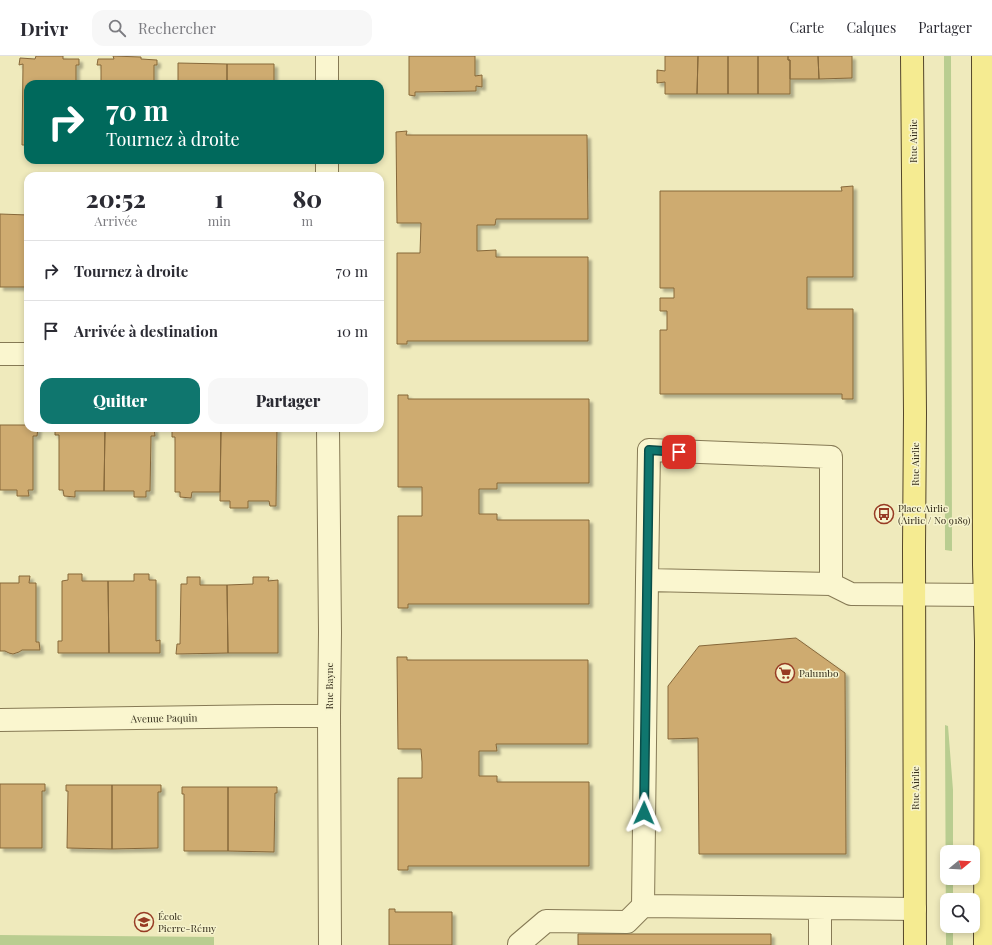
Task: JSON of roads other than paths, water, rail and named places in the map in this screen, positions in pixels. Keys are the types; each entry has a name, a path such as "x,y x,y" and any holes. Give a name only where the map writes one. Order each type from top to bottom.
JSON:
{"main road":[{"name":"Rue Airlie","path":"912,56 915,405 915,945"},
{"path":"983,56 984,557 986,642 985,945"}],"street":[{"path":"327,56 327,80"},
{"path":"0,354 24,354"},
{"name":"Rue Bayne","path":"328,432 330,945"},
{"path":"519,945 546,921 627,922 643,906 649,450 831,457 831,584"},
{"path":"647,580 831,584 851,594 985,595"},
{"name":"Avenue Paquin","path":"0,720 329,716"},
{"path":"643,906 915,909"},
{"path":"820,909 820,945"}],"place":[{"name":"Place Airlie (Airlie / No 9189)","path":"884,514"},
{"name":"Palumbo","path":"785,673"},
{"name":"École Pierre-Rémy","path":"144,922"}]}
